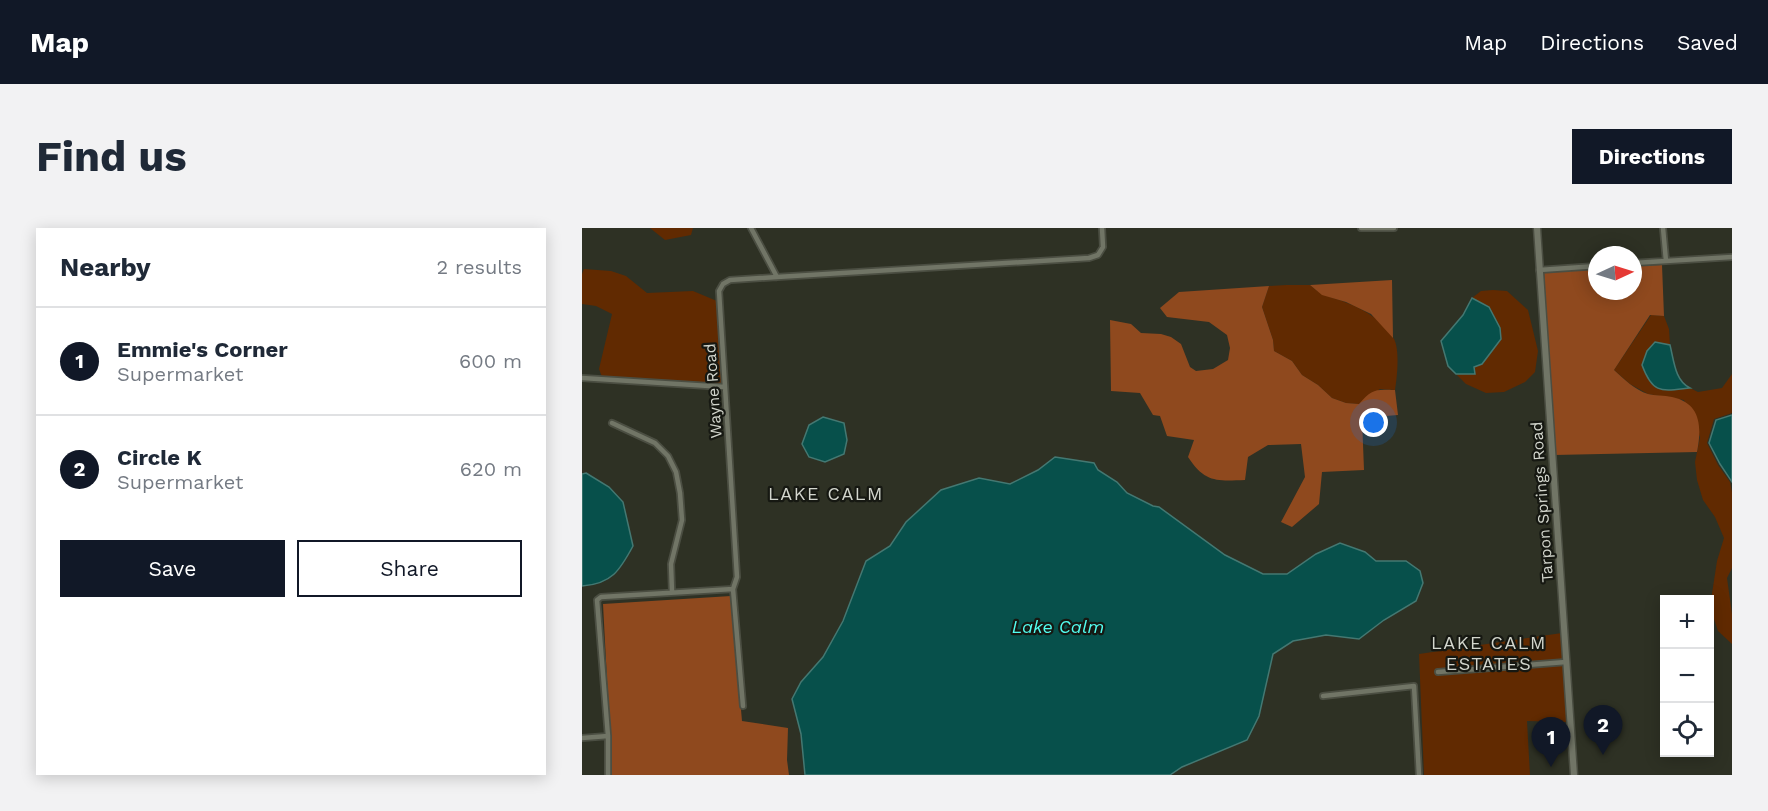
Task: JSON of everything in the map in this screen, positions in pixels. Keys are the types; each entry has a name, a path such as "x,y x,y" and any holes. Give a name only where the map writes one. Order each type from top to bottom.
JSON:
{"main road":[{"name":"Tarpon Springs Road","path":"1537,228 1574,775"}],"street":[{"path":"751,228 777,277"},
{"name":"Wayne Road","path":"743,706 733,588 737,577 719,291 723,284 730,280 1089,258 1098,255 1103,247 1102,228"},
{"path":"1361,228 1394,228"},
{"path":"1663,228 1666,261"},
{"path":"1642,262 1732,257"},
{"path":"1539,270 1588,267"},
{"path":"582,378 724,387"},
{"path":"612,423 655,443 668,456 676,472 682,520 671,564 672,592"},
{"path":"608,775 608,736 597,600 601,597 733,588"},
{"path":"1438,672 1566,662"},
{"path":"1323,696 1414,686 1419,775"},
{"path":"582,738 608,736"}],"shaded area":[{"path":"650,228 693,228 691,235 665,240"},
{"path":"1662,265 1664,316 1650,315 1614,370 1643,392 1672,397 1689,405 1694,410 1699,425 1697,452 1554,455 1544,272 1588,270 1588,300 1642,300 1642,266"},
{"path":"584,269 611,271 626,276 647,293 693,291 717,301 722,384 602,377 599,369 612,314 596,306 582,304"},
{"path":"1392,280 1393,338 1371,314 1346,302 1322,295 1310,285"},
{"path":"1310,285 1323,294 1361,309 1380,322 1396,344 1398,364 1395,390 1380,389 1359,404 1346,403 1332,398 1302,375 1292,361 1274,351 1273,340 1262,307 1269,286"},
{"path":"1269,286 1262,307 1273,340 1274,351 1292,361 1302,375 1332,398 1346,403 1359,404 1374,391 1395,390 1398,415 1362,418 1364,470 1322,472 1319,504 1292,527 1281,522 1305,477 1301,444 1268,445 1248,457 1245,480 1212,479 1200,472 1188,457 1194,440 1167,436 1160,416 1153,415 1140,393 1111,391 1110,320 1131,324 1141,333 1171,337 1181,344 1190,367 1196,371 1213,369 1228,360 1230,348 1227,335 1209,322 1167,317 1160,308 1179,292"},
{"path":"1481,291 1507,291 1528,310 1538,351 1535,372 1525,382 1504,392 1486,393 1466,384 1456,374 1475,374 1474,367 1482,364 1501,339 1489,308 1472,298"},
{"path":"1651,315 1664,316 1669,329 1670,345 1655,342 1665,390 1690,388 1698,392 1722,388 1732,374 1732,413 1714,419 1707,443 1730,482 1732,492 1732,568 1727,578 1732,614 1732,644 1718,631 1714,619 1714,595 1712,595 1717,561 1724,538 1715,517 1703,500 1697,480 1695,462 1700,437 1684,400 1648,394 1630,384 1614,370"},
{"path":"731,596 742,721 788,728 789,775 612,775 603,604"},
{"path":"1562,633 1563,660 1435,670 1436,674 1564,664 1568,722 1527,721 1530,775 1424,775 1419,654"}],"water":[{"path":"1472,298 1489,307 1500,328 1501,339 1482,364 1474,367 1475,374 1456,374 1448,366 1441,341 1463,315"},
{"path":"1655,342 1670,345 1678,376 1690,388 1665,390 1650,382 1642,365 1647,351"},
{"path":"1732,415 1732,482 1709,443 1716,420"},
{"path":"823,417 844,423 847,440 844,454 825,462 809,457 802,444 809,425"},
{"name":"Lake Calm","path":"1055,457 1094,463 1098,470 1117,482 1127,493 1159,507 1225,555 1263,574 1287,574 1316,554 1340,543 1365,552 1376,561 1406,561 1420,571 1423,583 1416,601 1384,620 1359,639 1326,635 1293,641 1273,654 1259,716 1247,740 1182,767 1170,775 805,775 801,734 792,699 801,682 823,657 843,621 866,561 890,546 906,522 941,490 979,478 1010,484 1038,470"},
{"path":"586,473 609,487 623,502 633,546 619,569 608,579 582,586 582,474"}],"place":[{"name":"Circle K","path":"1603,755"},
{"name":"Emmie's Corner","path":"1551,767"}],"district":[{"name":"LAKE CALM","path":"826,493"},
{"name":"LAKE CALM ESTATES","path":"1489,652"}]}
